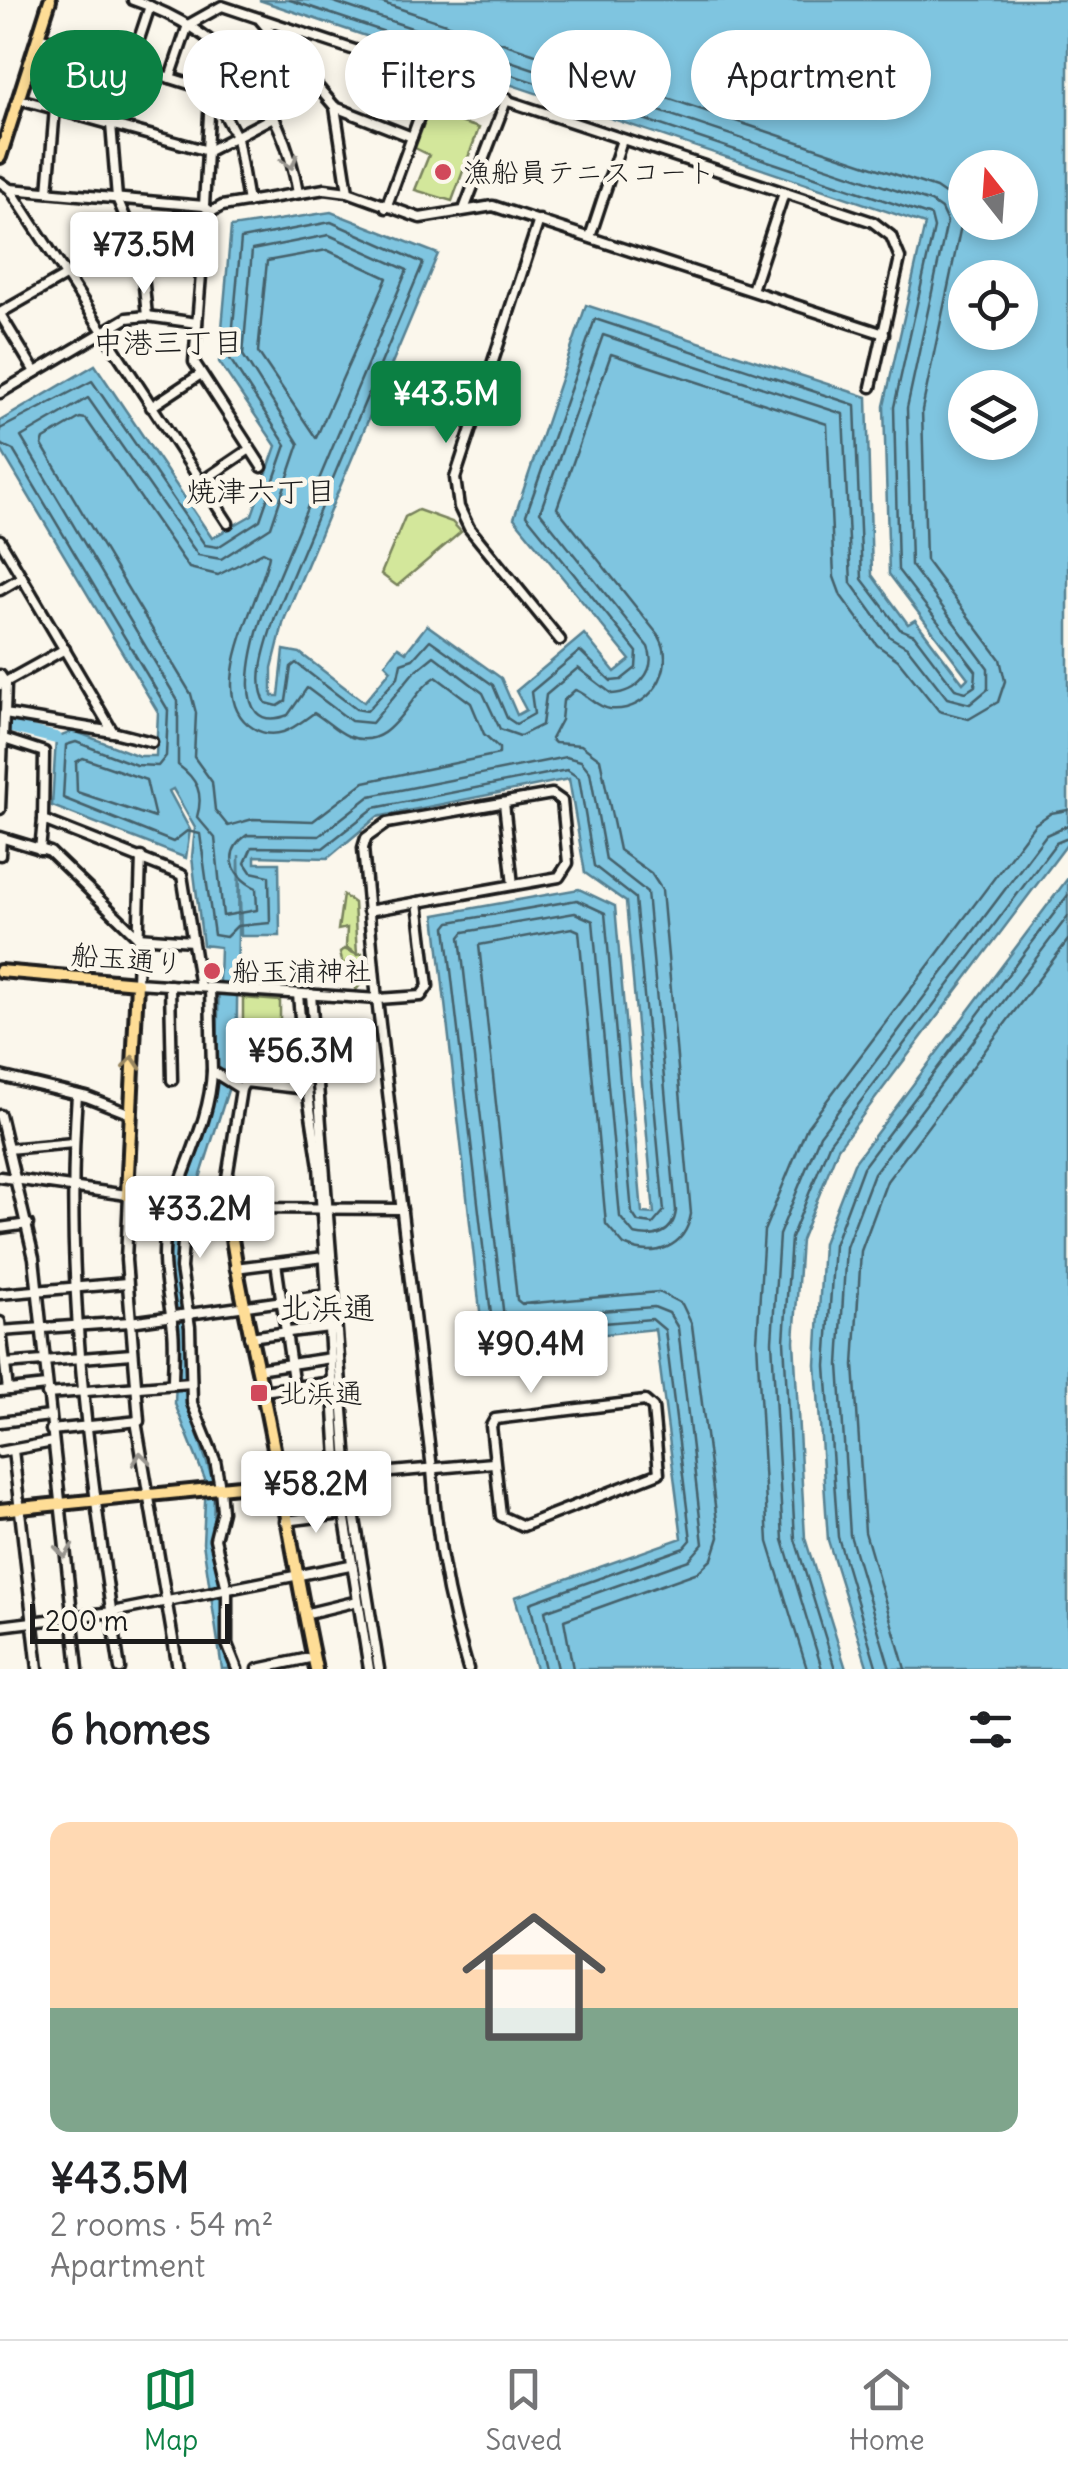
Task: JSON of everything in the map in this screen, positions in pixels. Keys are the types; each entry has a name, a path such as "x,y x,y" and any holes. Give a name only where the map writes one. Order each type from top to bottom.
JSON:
{"main road":[{"path":"41,30 50,0"},
{"path":"0,157 4,133 30,64"},
{"name":"船玉通り","path":"0,971 137,983"},
{"path":"137,983 128,1113 128,1196 228,1208 241,1307 262,1391 294,1575 315,1663"},
{"path":"0,1510 278,1482"}],"street":[{"path":"133,0 196,30"},
{"path":"142,30 150,6"},
{"path":"170,78 188,24 222,6 345,46"},
{"path":"258,18 336,107 412,137"},
{"path":"163,76 183,82"},
{"path":"19,98 30,101"},
{"path":"511,99 872,222 892,236 900,258 871,387"},
{"path":"336,107 348,192"},
{"path":"48,192 54,120"},
{"path":"97,120 208,151 268,120"},
{"path":"112,120 117,198 141,255 147,316"},
{"path":"210,120 194,362 262,467"},
{"path":"227,120 237,138 248,202"},
{"path":"276,120 298,192"},
{"path":"386,208 418,120"},
{"path":"465,207 499,120"},
{"path":"590,237 622,140"},
{"path":"0,182 10,189 228,523"},
{"path":"10,189 207,208 298,192 348,192 420,218 465,207 493,206 884,334"},
{"path":"752,290 784,193"},
{"path":"538,220 456,478 459,506 469,528 560,640"},
{"path":"35,372 0,313 100,256 202,260"},
{"path":"0,393 126,318 147,316 197,323"},
{"path":"152,407 201,374"},
{"path":"201,482 250,449"},
{"path":"0,540 114,732"},
{"path":"0,590 22,577"},
{"path":"3,685 65,649"},
{"path":"0,674 0,809"},
{"path":"3,715 114,732 152,742"},
{"path":"3,734 44,752 40,850"},
{"path":"368,911 558,877 565,872 562,802 552,794 380,826 366,838 363,848 368,911 442,1567 468,1669"},
{"path":"504,803 512,885"},
{"path":"43,820 182,875 192,941 209,988 214,1072 211,1094 196,1150 174,1204 164,1253 173,1384"},
{"path":"0,854 1,837 50,852 138,936 192,941"},
{"path":"137,983 141,858"},
{"name":"船玉通り","path":"137,983 378,999 427,992 418,902"},
{"path":"170,985 172,1080"},
{"path":"298,994 325,1209 324,1257 338,1476 369,1669"},
{"path":"311,994 348,1475 379,1669"},
{"path":"214,1072 239,1087"},
{"path":"0,1076 77,1095 128,1113"},
{"path":"308,1089 245,1082 239,1087 227,1178 228,1208 402,1208"},
{"path":"77,1095 70,1186 82,1358 120,1669"},
{"path":"0,1115 28,1224 78,1669"},
{"path":"8,1149 73,1143"},
{"path":"0,1177 128,1196 127,1283 138,1421 146,1496 178,1669"},
{"path":"191,1206 180,1268 189,1314 192,1403 215,1460 220,1488 222,1512 215,1539 227,1589 227,1644 238,1669"},
{"path":"0,1228 28,1224"},
{"path":"236,1268 324,1257"},
{"path":"276,1263 294,1388"},
{"path":"0,1294 127,1283"},
{"path":"1,1331 130,1322 327,1295"},
{"path":"0,1322 4,1390 86,1391 191,1384"},
{"path":"249,1337 329,1327"},
{"path":"5,1364 132,1354"},
{"path":"257,1369 331,1358"},
{"path":"262,1391 333,1382"},
{"path":"644,1402 653,1408 659,1473 523,1526 501,1516 493,1463 491,1426 495,1419 644,1402"},
{"path":"0,1422 50,1416"},
{"path":"51,1430 138,1421"},
{"path":"0,1452 52,1442"},
{"path":"13,1450 38,1669"},
{"path":"278,1482 493,1463"},
{"path":"285,1521 342,1514"},
{"path":"0,1626 72,1619 350,1565"},
{"path":"304,1614 358,1601"},
{"path":"258,1669 315,1663"}],"green space":[{"name":"漁船員テニスコート","path":"425,120 454,120 479,128 452,201 415,190 429,155 415,148"},
{"path":"418,510 452,522 461,532 397,586 381,574 405,517"},
{"path":"343,895 354,903 357,955 362,954 365,979 356,990 350,981 356,977 356,965 347,961 344,967 340,953 344,949 356,954 346,947 347,928 338,930"},
{"path":"243,998 280,1001 280,1059 243,1058"}],"water":[{"path":"259,0 1068,0 1068,843 838,1148 801,1240 794,1341 805,1538 846,1669 536,1669 515,1597 682,1538 655,1329 484,1346 435,915 579,889 615,906 642,1213 654,1214 626,902 585,873 569,779 377,817 328,858 255,856 255,863 279,863 280,936 241,936 239,855 236,1079 229,1087 178,1247 188,1330 188,1406 214,1484 213,1532 223,1582 224,1639 233,1669 222,1669 203,1543 206,1482 175,1404 177,1353 167,1258 174,1213 216,1085 220,947 203,945 192,857 195,828 173,789 169,791 190,830 186,858 52,806 56,738 74,731 139,756 156,756 158,712 0,448 0,421 95,365 212,538 252,515 276,446 219,362 231,227 331,212 438,254 284,620 272,668 272,696 279,696 284,650 300,653 364,702 391,670 385,664 398,647 406,652 427,625 501,678 517,715 526,710 516,691 584,634 615,672 630,660 514,518 586,305 867,397 872,575 908,624 915,620 963,683 968,678 889,574 884,406 925,224 616,120 671,120 671,30 531,30 531,91 511,85 511,30 348,30"},
{"path":"1068,878 1068,1669 868,1669 828,1540 816,1365 823,1243 854,1163"}],"waterway":[{"path":"0,724 56,738"}],"place":[{"name":"漁船員テニスコート","path":"443,172"},
{"name":"船玉浦神社","path":"212,971"},
{"name":"北浜通","path":"259,1393"}],"district":[{"name":"中港三丁目","path":"168,342"},
{"name":"焼津六丁目","path":"261,491"},
{"name":"北浜通","path":"327,1307"}]}
